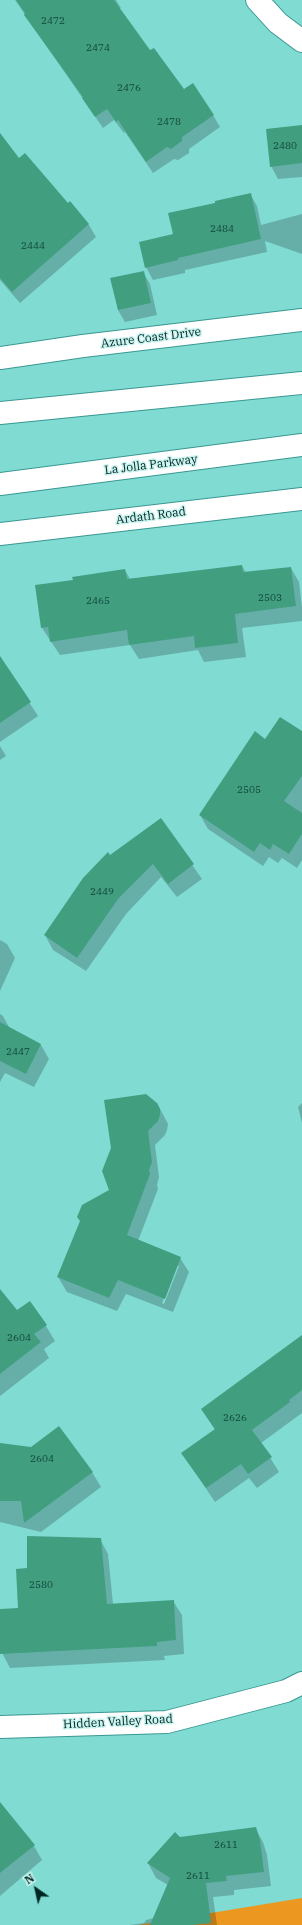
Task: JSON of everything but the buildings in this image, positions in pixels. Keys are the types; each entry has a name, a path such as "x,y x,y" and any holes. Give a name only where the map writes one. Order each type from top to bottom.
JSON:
{"main road":[{"path":"257,0 278,23 302,41"},
{"name":"Azure Coast Drive","path":"0,358 302,320"},
{"path":"0,413 302,383"},
{"name":"La Jolla Parkway","path":"0,484 302,445"},
{"name":"Ardath Road","path":"0,534 302,499"},
{"name":"Hidden Valley Road","path":"0,1727 166,1722 286,1691 302,1683"}],"shaded area":[{"path":"302,1898 302,1925 138,1925"}]}
